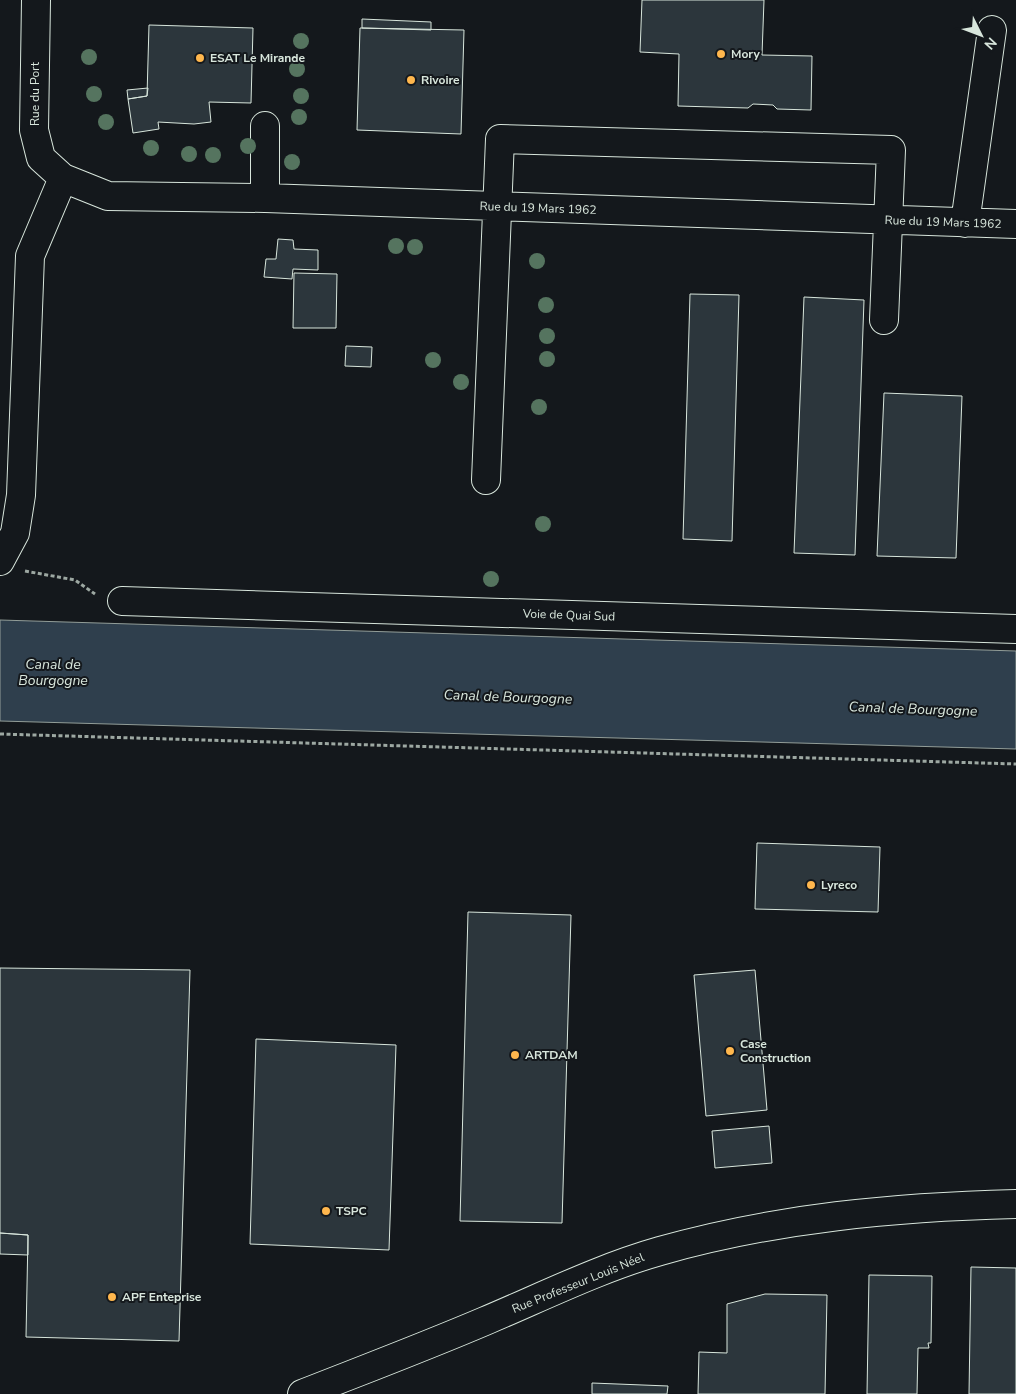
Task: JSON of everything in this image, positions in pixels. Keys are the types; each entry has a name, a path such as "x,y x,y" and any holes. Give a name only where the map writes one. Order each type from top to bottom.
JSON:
{"street":[{"name":"Rue du Port","path":"36,0 34,130 41,158 63,178"},
{"path":"965,222 992,30"},
{"path":"265,126 265,198"},
{"path":"486,480 500,139 891,150 884,320"},
{"name":"Rue du 19 Mars 1962","path":"63,178 108,196 265,198 1016,224"},
{"path":"2,560 16,533 22,495 30,256 63,178"},
{"name":"Voie de Quai Sud","path":"122,601 1016,629"},
{"name":"Rue Professeur Louis Néel","path":"302,1394 474,1326 602,1271 659,1251 717,1237 828,1216 930,1206 1016,1204"}],"path":[{"path":"2,560 26,572 75,580 94,594 122,601"},
{"path":"0,734 1016,764"}],"water":[{"name":"Canal de Bourgogne","path":"0,620 1016,651 1016,749 0,721"}],"building":[{"name":"Mory","path":"642,0 764,0 762,55 812,56 811,110 777,109 773,105 753,104 748,108 678,106 679,54 640,52"},
{"path":"362,19 431,22 431,30 362,28"},
{"name":"ESAT Le Mirande","path":"149,25 253,28 251,103 209,102 211,122 194,124 158,122 159,129 133,133 128,99 147,96"},
{"name":"Rivoire","path":"360,28 464,30 461,134 357,130"},
{"path":"148,88 147,96 128,99 127,90"},
{"path":"278,239 293,240 294,249 318,250 318,270 293,269 292,279 264,277 266,259 276,259"},
{"path":"294,273 337,274 336,328 293,328"},
{"path":"690,294 739,295 732,541 683,539"},
{"path":"804,297 864,300 855,555 794,553"},
{"path":"346,346 372,347 371,367 345,366"},
{"path":"884,393 962,396 956,558 877,556"},
{"path":"757,843 880,847 878,912 755,909"},
{"path":"468,912 571,915 562,1223 460,1221"},
{"path":"0,968 190,970 179,1341 26,1337 28,1235 0,1233"},
{"path":"755,970 767,1110 706,1116 694,975"},
{"path":"256,1039 396,1045 389,1250 250,1244"},
{"path":"769,1126 772,1163 715,1168 712,1131"},
{"path":"0,1233 28,1235 28,1255 0,1254"},
{"path":"971,1267 1016,1268 1016,1394 969,1394"},
{"path":"869,1275 932,1276 931,1343 928,1343 929,1348 918,1348 917,1394 867,1394"},
{"path":"765,1294 827,1295 825,1394 698,1394 699,1352 727,1353 727,1304"},
{"path":"592,1383 668,1386 667,1394 592,1394"}],"place":[{"name":"Mory","path":"721,54"},
{"name":"ESAT Le Mirande","path":"200,58"},
{"name":"Rivoire","path":"411,80"},
{"name":"Lyreco","path":"811,885"},
{"name":"Case Construction","path":"730,1051"},
{"name":"ARTDAM","path":"515,1055"},
{"name":"TSPC","path":"326,1211"},
{"name":"APF Enteprise","path":"112,1297"}]}
